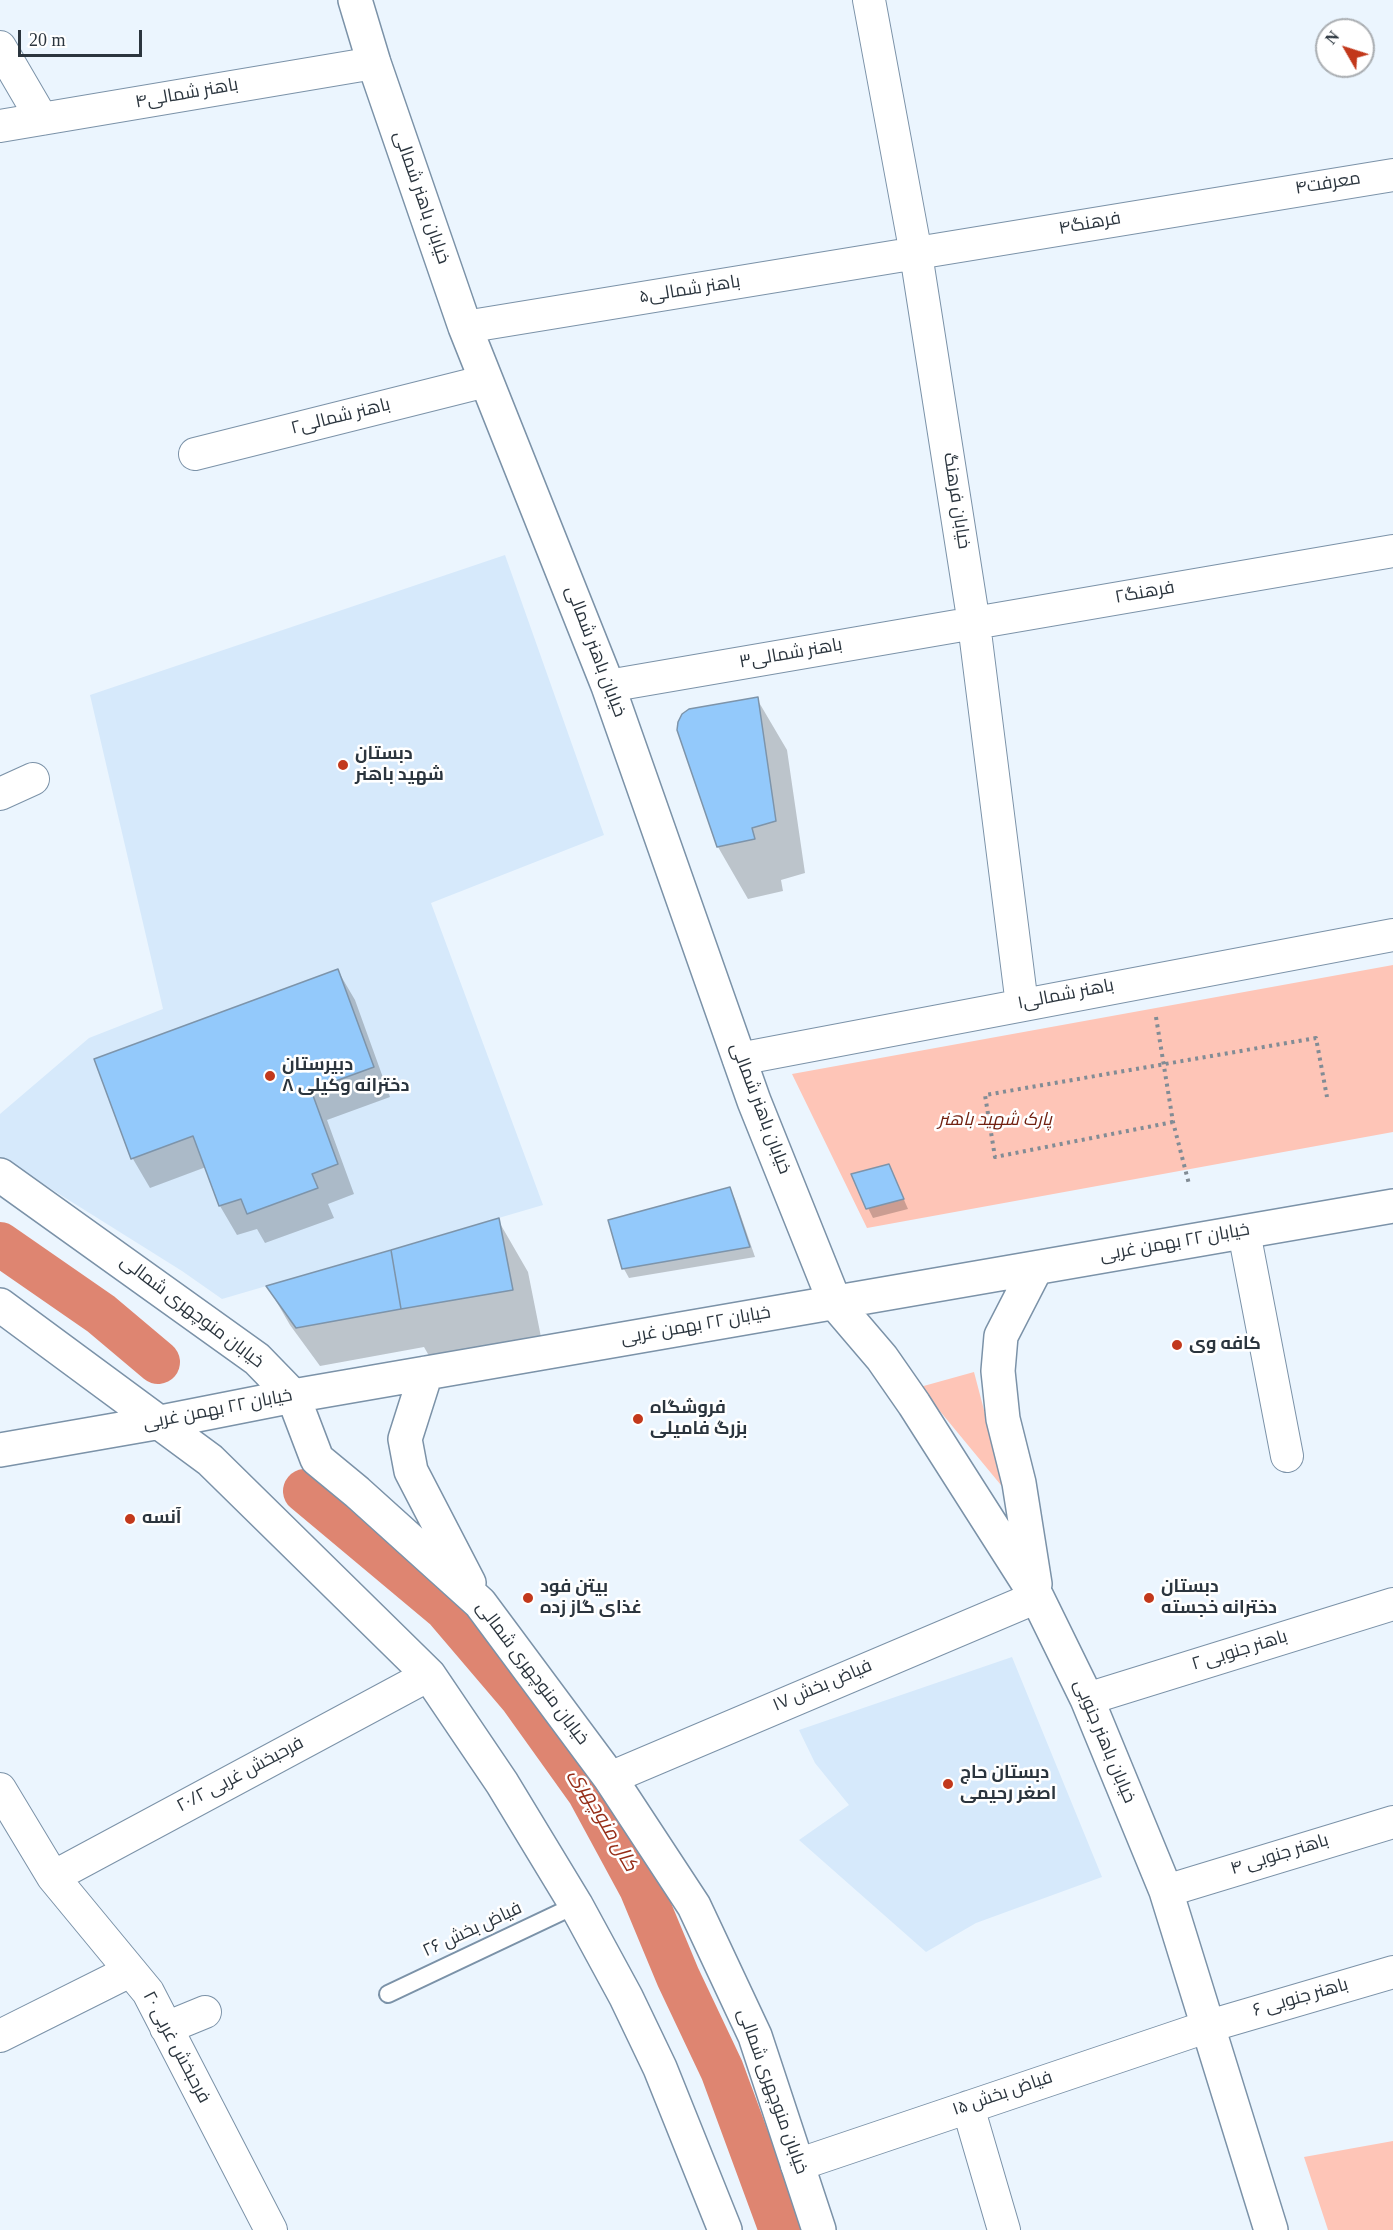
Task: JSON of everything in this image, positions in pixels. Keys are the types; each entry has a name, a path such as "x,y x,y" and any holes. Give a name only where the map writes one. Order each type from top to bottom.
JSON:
{"street":[{"name":"خیابان باهنر شمالی","path":"355,0 374,63 465,327 608,686 739,1059 835,1303"},
{"name":"خیابان فرهنگ","path":"869,0 916,254 974,624 1022,1005"},
{"path":"0,47 42,119"},
{"name":"باهنر شمالی۴","path":"0,126 374,63"},
{"name":"معرفت۴","path":"1263,196 1393,175"},
{"name":"فرهنگ۴","path":"916,254 1263,196"},
{"name":"باهنر شمالی۵","path":"465,327 916,254"},
{"name":"باهنر شمالی۲","path":"195,454 486,381"},
{"name":"فرهنگ۲","path":"974,624 1393,551"},
{"name":"باهنر شمالی۳","path":"608,686 974,624"},
{"path":"0,794 33,779"},
{"name":"باهنر شمالی۱","path":"739,1059 1393,935"},
{"name":"خیابان منوچهری شمالی","path":"0,1175 257,1359 293,1396 317,1459 480,1603 610,1778 694,1906 755,2036 819,2230"},
{"name":"خیابان ۲۲ بهمن غربی","path":"0,1450 293,1396 1393,1206"},
{"path":"1244,1232 1287,1456"},
{"path":"1036,1268 1001,1336 998,1371 1003,1419 1019,1483 1037,1597"},
{"name":"خیابان باهنر جنوبی","path":"835,1303 882,1358 914,1404 1037,1597 1087,1699 1166,1891 1271,2230"},
{"path":"0,1305 210,1460 236,1483 429,1675 502,1783 576,1905 626,1996 660,2068 725,2230"},
{"path":"426,1373 405,1439 411,1471 480,1603"},
{"name":"فیاض بخش ۱۷","path":"610,1778 1037,1597"},
{"name":"باهنر جنوبی ۲","path":"1087,1699 1393,1604"},
{"name":"فرحبخش غربی ۲۰/۲","path":"53,1877 429,1675"},
{"name":"فرحبخش غربی ۲۰","path":"0,1789 53,1877 148,1992 271,2230"},
{"name":"باهنر جنوبی ۴","path":"1166,1891 1393,1822"},
{"path":"0,2036 130,1971"},
{"name":"باهنر جنوبی ۶","path":"1209,2026 1393,1972"},
{"path":"166,2028 205,2012"},
{"name":"فیاض بخش ۱۵","path":"797,2165 1209,2026"},
{"path":"968,2107 1004,2230"}],"lane":[{"name":"فیاض بخش ۲۶","path":"388,1994 576,1905"}],"path":[{"path":"1150,981 1173,1122 1189,1184"},
{"path":"1173,1122 995,1157 985,1095 1316,1038 1327,1097"}],"shaded area":[{"path":"505,555 604,835 431,903 543,1205 222,1299 182,1271 0,1157 0,1114 89,1038 163,1009 90,695"},
{"name":"دبستان حاج اصغر رحیمی","path":"1012,1657 1102,1877 976,1923 926,1952 799,1840 849,1805 815,1763 799,1730"}],"green space":[{"name":"پارک شهید باهنر","path":"1393,965 1393,1132 867,1228 792,1074"},
{"path":"974,1372 1005,1490 920,1387"},
{"path":"1393,2141 1393,2230 1328,2230 1304,2157"}],"building":[{"path":"758,697 776,821 752,828 755,839 717,847 677,730 678,722 682,714 689,709"},
{"path":"338,969 374,1067 311,1090 338,1164 312,1174 318,1188 247,1214 241,1199 219,1206 193,1136 131,1159 94,1059"},
{"path":"889,1164 904,1199 866,1209 851,1174"},
{"path":"730,1187 750,1247 622,1269 608,1220"},
{"path":"499,1218 513,1290 401,1309 391,1250"},
{"path":"391,1250 401,1309 296,1328 266,1286"}],"waterway":[{"name":"کال منوچهری","path":"0,1244 101,1314 158,1362"},
{"name":"کال منوچهری","path":"305,1491 446,1609 521,1697 589,1792 641,1888 678,1977 722,2070 781,2230"}],"place":[{"name":"دبستان شهید باهنر","path":"343,765"},
{"name":"دبیرستان دخترانه وکیلی ۸","path":"270,1076"},
{"name":"کافه وی","path":"1177,1345"},
{"name":"فروشگاه بزرگ فامیلی","path":"638,1419"},
{"name":"آنسه","path":"130,1519"},
{"name":"بیتن فود غذای گاز زده","path":"528,1598"},
{"name":"دبستان دخترانه خجسته","path":"1149,1598"},
{"name":"دبستان حاج اصغر رحیمی","path":"948,1784"}]}
